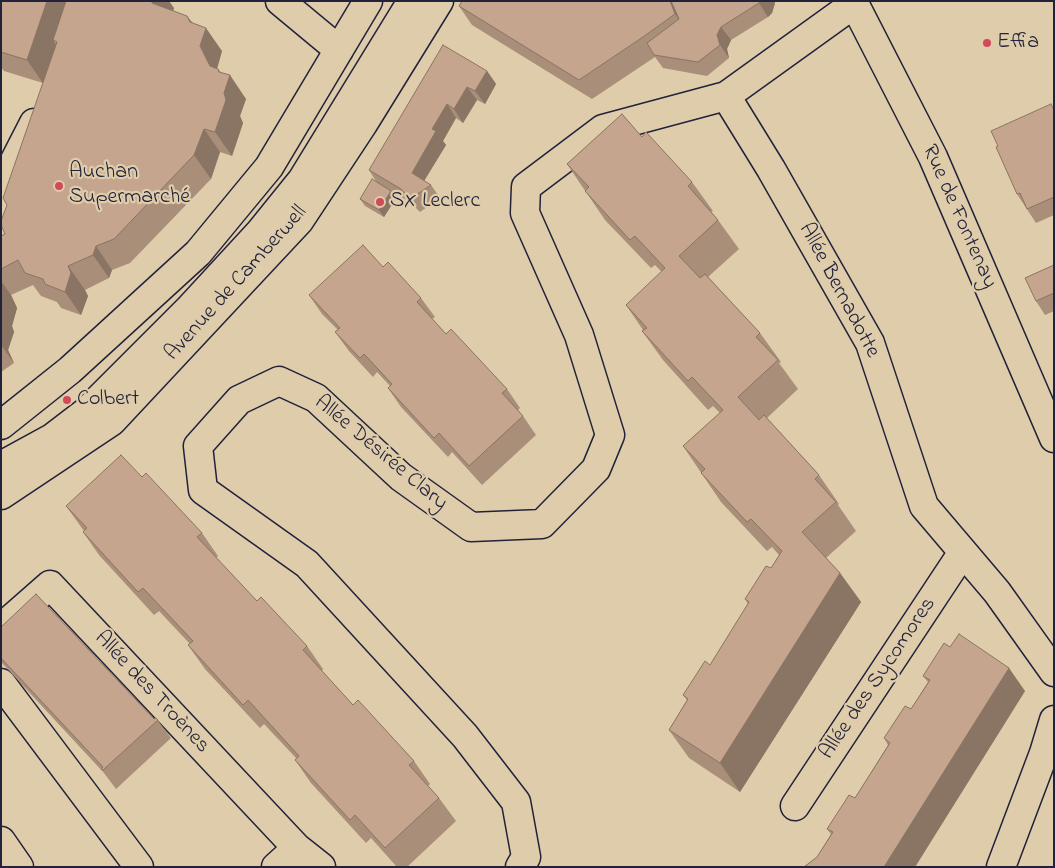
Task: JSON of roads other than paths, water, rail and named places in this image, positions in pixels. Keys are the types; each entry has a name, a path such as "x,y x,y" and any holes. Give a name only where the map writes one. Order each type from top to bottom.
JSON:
{"street":[{"path":"280,1 339,50"},
{"path":"1,425 70,370 198,253 269,167 368,1"},
{"name":"Avenue de Camberwell","path":"1,466 52,438 86,412 182,316 260,232 302,180 412,1"},
{"name":"Avenue de Camberwell","path":"1,495 112,421 299,221 363,124 439,1"},
{"path":"726,96 853,2"},
{"name":"Rue de Fontenay","path":"853,2 933,157 1054,438"},
{"name":"Allée Bernadotte","path":"726,96 770,168 870,343 924,506 997,592 1054,672"},
{"name":"Allée Désirée Clary","path":"520,867 526,857 516,802 465,736 307,564 203,490 198,446 239,400 280,381 316,398 401,477 471,527 542,524 596,469 610,435 580,335 525,213 526,187 603,130 726,96"},
{"path":"1,205 5,166 46,99"},
{"name":"Allée des Sycomores","path":"794,806 963,552"},
{"name":"Allée des Troènes","path":"1,628 50,585 297,848"},
{"path":"1,683 139,867"},
{"path":"1001,867 1044,754 1054,720"},
{"path":"1,841 19,867"},
{"path":"276,867 297,848 321,867"}],"place":[{"name":"Effia","path":"987,43"},
{"name":"Auchan Supermarché","path":"59,186"},
{"name":"SX Leclerc","path":"380,202"},
{"name":"Colbert","path":"67,400"}]}
